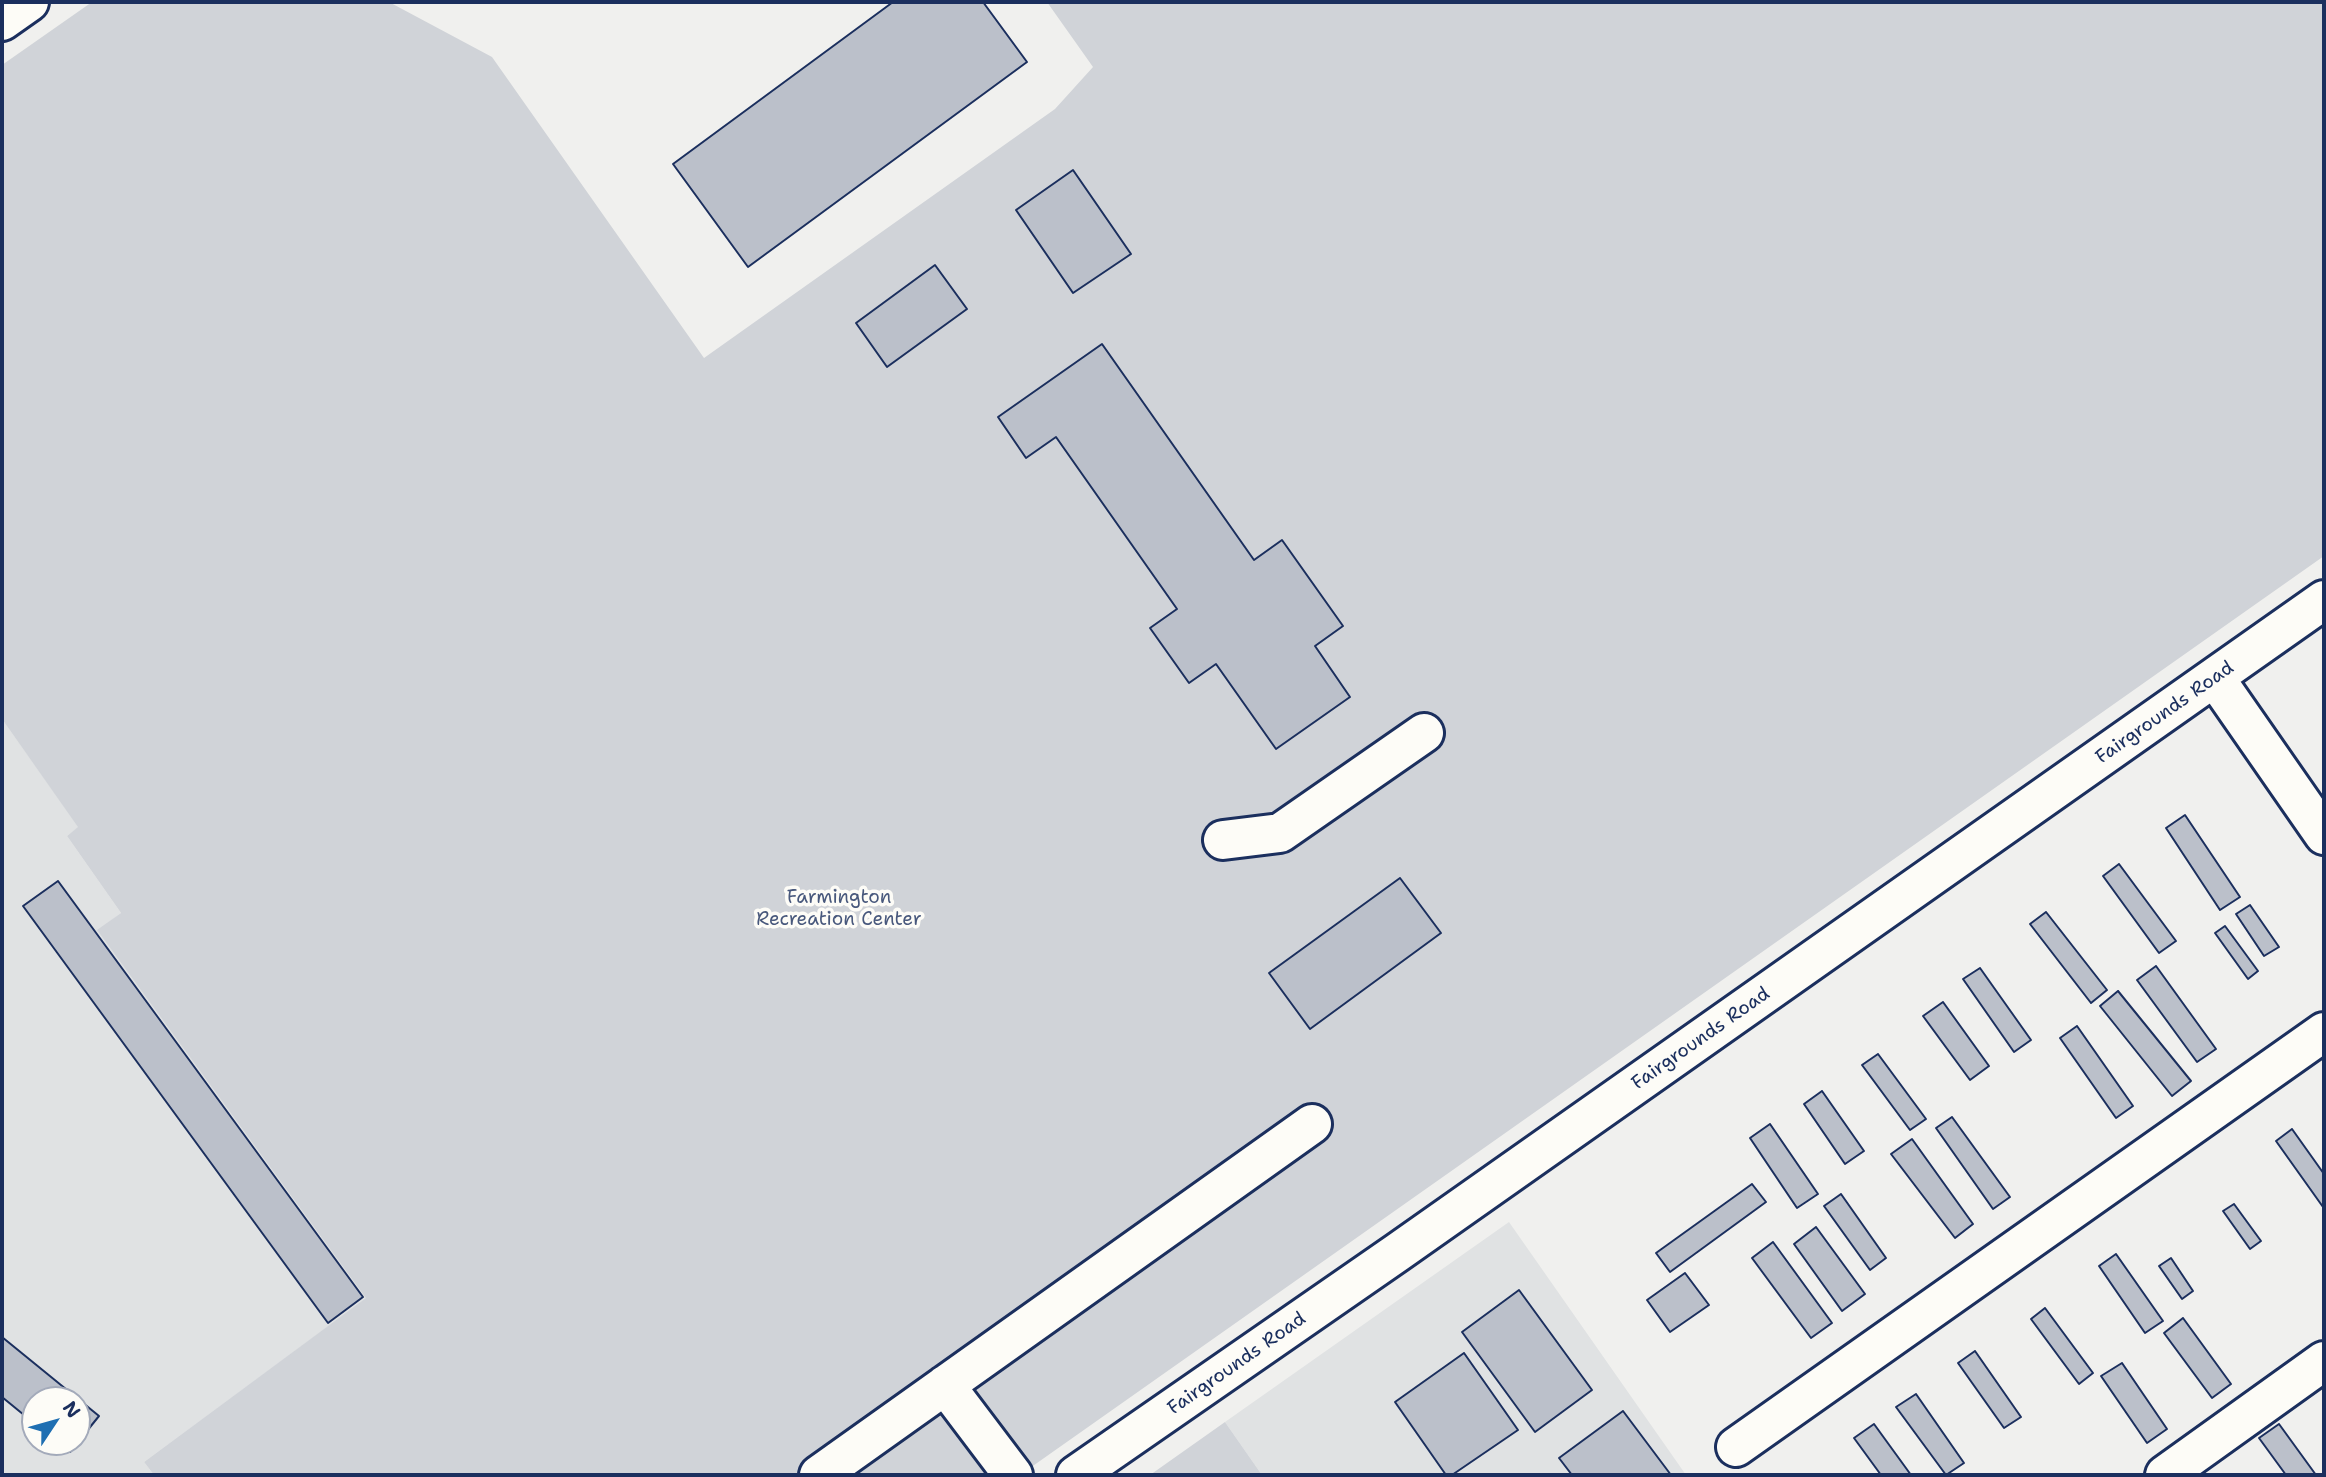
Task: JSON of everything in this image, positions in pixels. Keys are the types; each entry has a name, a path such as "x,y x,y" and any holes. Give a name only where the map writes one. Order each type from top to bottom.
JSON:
{"street":[{"path":"2,21 29,2"},
{"name":"Fairgrounds Road","path":"1076,1475 1398,1252 2324,600"},
{"path":"2215,678 2324,835"},
{"path":"1223,840 1280,833 1424,733"},
{"path":"1736,1447 2324,1032"},
{"path":"819,1475 1312,1124"},
{"path":"2165,1475 2324,1361"},
{"path":"945,1385 1013,1475"}],"shaded area":[{"path":"2,719 79,827 67,836 121,913 98,931 367,1298 144,1462 154,1475 2,1475"},
{"path":"1509,1222 1686,1475 1262,1475 1225,1422"}],"green space":[{"name":"Farmington Recreation Center","path":"92,2 389,2 492,57 704,358 1055,109 1093,67 1047,2 2324,2 2324,556 1020,1475 154,1475 144,1462 366,1298 97,930 121,913 67,836 78,827 2,719 2,65"},
{"path":"1225,1422 1262,1475 1150,1475"}],"building":[{"path":"893,2 983,2 1027,62 748,267 673,164"},
{"path":"1073,170 1131,254 1073,293 1016,210"},
{"path":"935,265 967,309 887,367 856,323"},
{"path":"1102,344 1254,560 1282,540 1343,626 1315,646 1350,697 1276,749 1216,664 1189,683 1150,628 1177,609 1056,437 1026,458 998,417"},
{"path":"2185,815 2240,897 2220,910 2166,828"},
{"path":"2119,864 2176,941 2159,953 2103,876"},
{"path":"1400,878 1441,933 1310,1029 1269,973"},
{"path":"58,881 363,1297 328,1323 23,906"},
{"path":"2250,905 2279,947 2264,956 2236,914"},
{"path":"2046,912 2107,990 2091,1003 2030,924"},
{"path":"2225,926 2258,971 2248,979 2215,933"},
{"path":"2156,966 2216,1049 2197,1062 2137,980"},
{"path":"1980,968 2031,1040 2014,1052 1963,979"},
{"path":"2118,991 2191,1081 2172,1096 2100,1006"},
{"path":"1943,1002 1989,1066 1970,1080 1923,1016"},
{"path":"2077,1026 2133,1106 2116,1118 2060,1038"},
{"path":"1878,1054 1926,1119 1910,1130 1862,1065"},
{"path":"1822,1091 1864,1151 1845,1164 1804,1104"},
{"path":"1952,1117 2010,1197 1993,1209 1936,1128"},
{"path":"1770,1124 1818,1194 1797,1208 1750,1138"},
{"path":"2292,1129 2324,1174 2323,1207 2276,1141"},
{"path":"1912,1139 1973,1224 1955,1238 1891,1154"},
{"path":"1752,1184 1766,1202 1670,1272 1656,1253"},
{"path":"1841,1194 1886,1258 1870,1270 1824,1206"},
{"path":"2234,1204 2261,1241 2250,1249 2223,1211"},
{"path":"1816,1227 1865,1294 1842,1311 1794,1244"},
{"path":"1773,1242 1832,1323 1811,1338 1752,1258"},
{"path":"2116,1254 2163,1321 2145,1333 2099,1266"},
{"path":"2171,1258 2193,1291 2182,1299 2159,1266"},
{"path":"1685,1273 1709,1305 1670,1332 1647,1300"},
{"path":"1519,1290 1592,1390 1535,1432 1462,1332"},
{"path":"2045,1308 2093,1373 2079,1384 2031,1319"},
{"path":"2183,1318 2231,1384 2212,1398 2164,1333"},
{"path":"2,1337 62,1386 21,1386 21,1413 2,1397"},
{"path":"1975,1351 2021,1417 2004,1428 1958,1363"},
{"path":"1464,1353 1518,1430 1452,1475 1446,1475 1395,1402"},
{"path":"2122,1363 2167,1429 2147,1443 2101,1376"},
{"path":"1916,1394 1964,1463 1946,1475 1896,1407"},
{"path":"91,1409 99,1416 91,1426"},
{"path":"1623,1411 1671,1475 1572,1475 1559,1458"},
{"path":"1874,1424 1911,1475 1881,1475 1854,1438"},
{"path":"2279,1424 2316,1475 2286,1475 2259,1438"}]}
